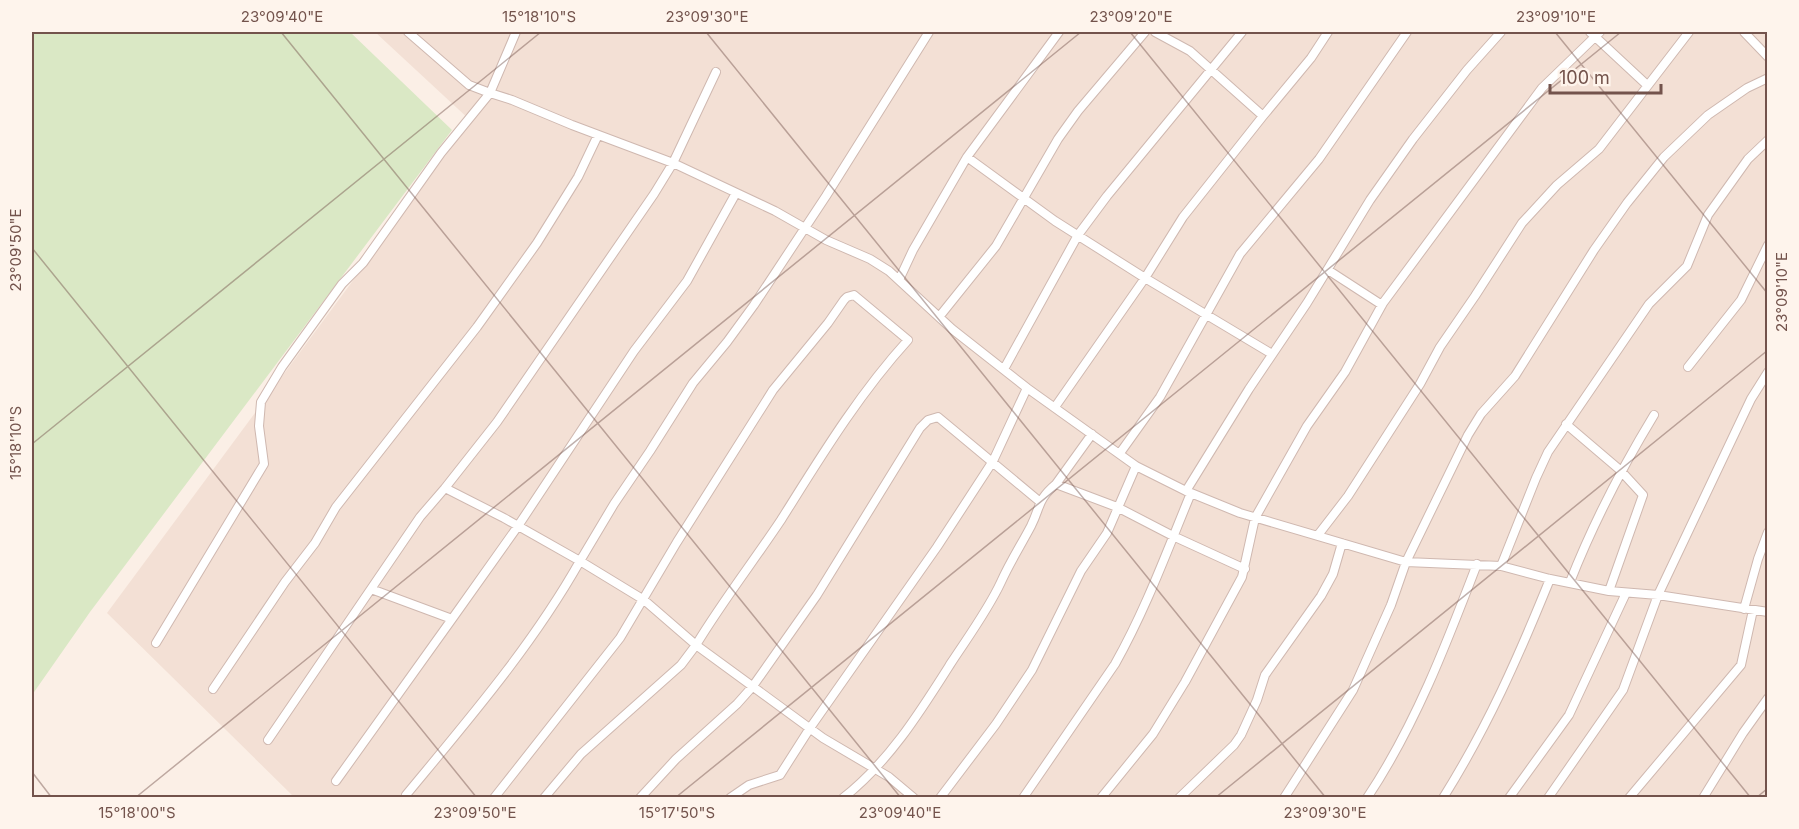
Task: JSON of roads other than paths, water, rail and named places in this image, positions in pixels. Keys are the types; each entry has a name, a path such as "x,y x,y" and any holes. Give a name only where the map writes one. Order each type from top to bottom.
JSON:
{"street":[{"path":"408,32 469,86 512,100 673,164 736,193 826,240 870,259 899,280 939,317 1027,388 1136,466 1189,492 1256,518 1406,562 1502,566 1609,591 1658,595 1767,612"},
{"path":"156,643 264,464 260,426 261,402 282,367 342,284 363,263 441,153 490,93 516,32"},
{"path":"406,795 512,666 553,607 614,504 693,383 754,305 929,32"},
{"path":"899,280 913,250 968,157 1059,32"},
{"path":"939,317 996,246 1058,140 1078,111 1145,32"},
{"path":"1155,32 1190,51 1263,116"},
{"path":"1004,369 1078,235 1107,196 1242,32"},
{"path":"1055,407 1145,278 1183,217 1311,58 1328,32"},
{"path":"1120,453 1160,397 1240,254 1319,159 1407,32"},
{"path":"1023,798 1116,664 1147,602 1189,492 1272,354 1328,270 1370,200 1413,139 1467,70 1501,32"},
{"path":"1318,535 1348,496 1420,384 1440,346 1522,223 1557,185 1599,149 1689,32"},
{"path":"1744,32 1767,57"},
{"path":"1101,798 1135,757 1168,711 1245,569 1256,518 1307,426 1345,372 1382,305 1497,146 1542,88 1595,33 1647,85"},
{"path":"268,740 420,517 497,422 619,247 673,164 716,72"},
{"path":"1284,798 1353,690 1387,614 1406,562 1468,435 1481,414 1515,376 1594,250 1664,156 1708,115 1747,88 1767,78"},
{"path":"213,689 285,582 315,543 336,507 477,327 537,243 578,177 598,135"},
{"path":"1502,566 1548,452 1649,303 1688,267 1708,214 1743,166 1767,140"},
{"path":"968,157 1023,199 1078,235 1272,354"},
{"path":"336,781 518,526 634,351 687,281 736,193"},
{"path":"1688,367 1741,300 1767,245"},
{"path":"1328,270 1382,305"},
{"path":"494,798 620,638 677,542 773,390 844,300 854,295 908,340 885,364 829,442 780,521 681,664 581,754 544,798"},
{"path":"1548,798 1623,690 1658,595 1751,399 1767,372"},
{"path":"730,798 749,785 778,777 937,547 993,461 1027,388"},
{"path":"1570,582 1588,535 1620,470 1654,415"},
{"path":"640,798 676,759 737,704 753,686 817,595 920,428 928,420 938,417 1039,501"},
{"path":"1566,424 1620,470 1643,495 1609,591"},
{"path":"843,798 868,777 920,713 972,633 1031,526 1039,501 1056,484 1092,434"},
{"path":"940,798 996,724 1032,669 1082,571 1107,533 1136,466"},
{"path":"1056,484 1117,507 1245,569"},
{"path":"445,488 518,526 644,600 696,645 823,738 874,768 914,798"},
{"path":"1629,798 1741,665 1748,609 1758,559 1767,532"},
{"path":"1179,798 1234,745 1241,735 1257,700 1265,675 1321,596 1333,574 1342,543"},
{"path":"1367,798 1423,698 1477,564"},
{"path":"1443,798 1472,752 1500,696 1550,579"},
{"path":"371,589 452,619"},
{"path":"1509,798 1569,715 1626,593"},
{"path":"1703,798 1743,732 1767,698"}]}
